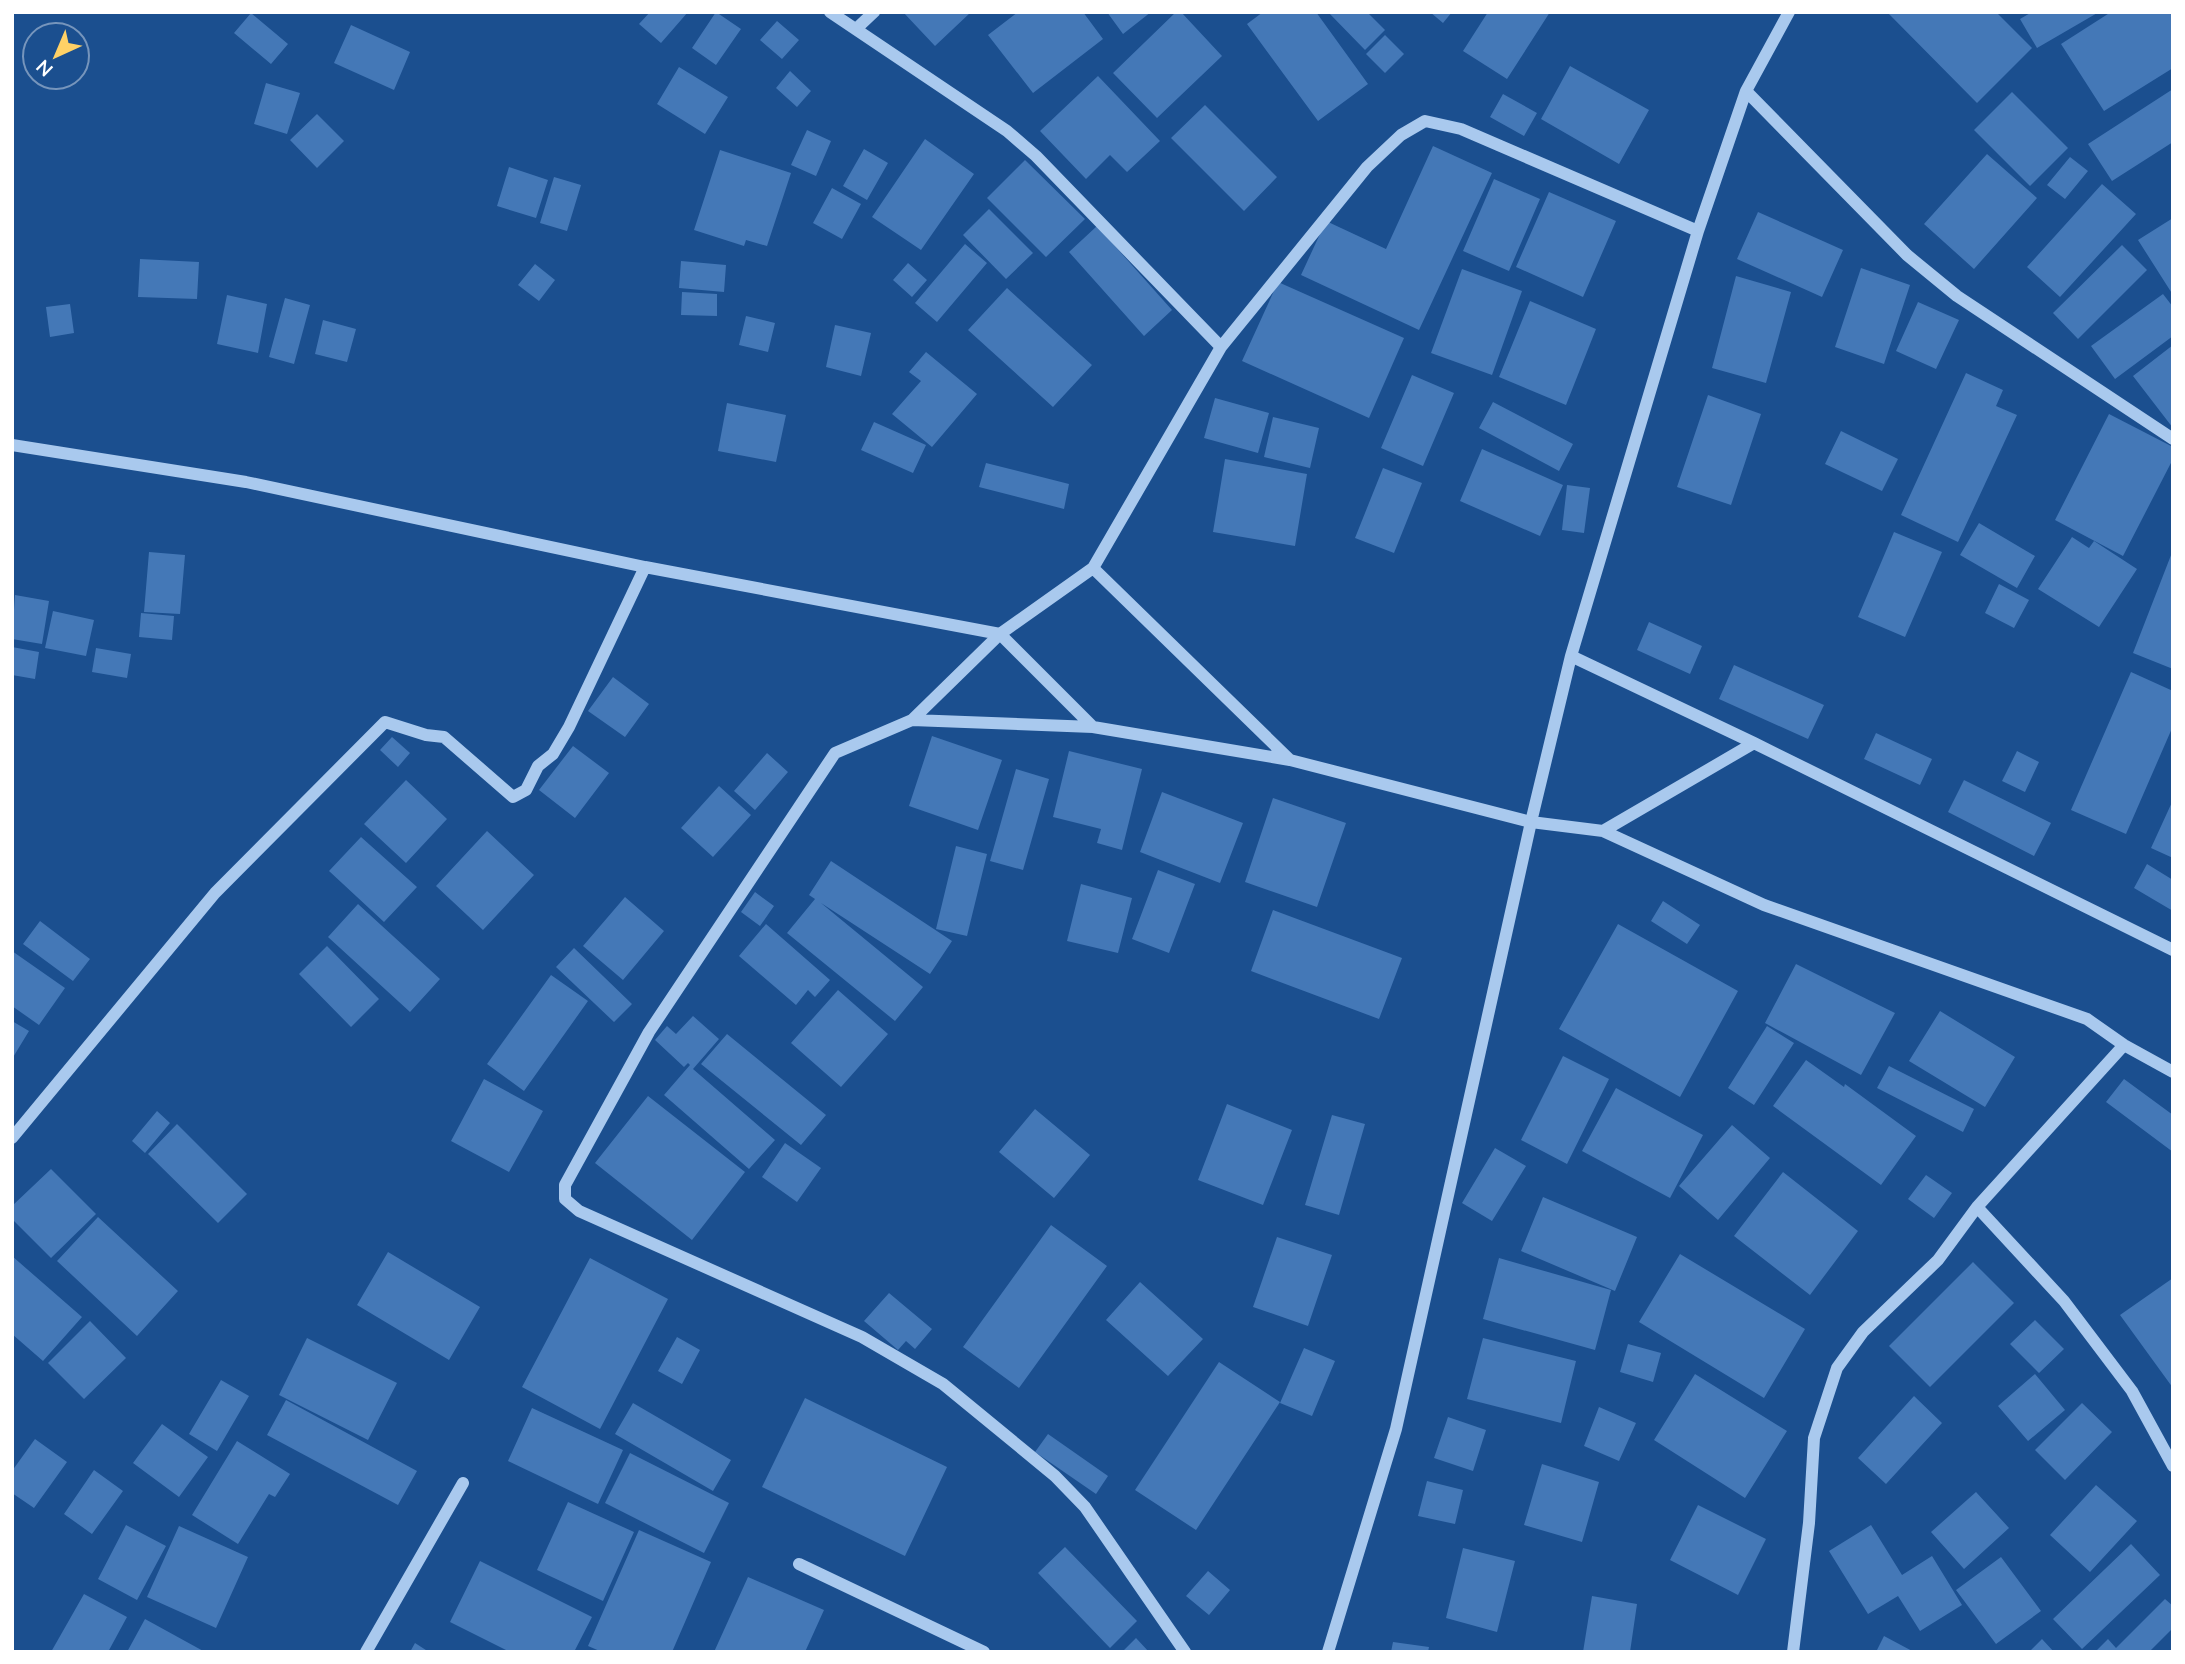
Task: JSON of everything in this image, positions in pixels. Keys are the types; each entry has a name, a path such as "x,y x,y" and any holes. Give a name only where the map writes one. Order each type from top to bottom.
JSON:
{"street":[{"path":"830,12 1007,131 1036,156 1221,347"},
{"path":"856,29 874,12"},
{"path":"1328,1652 1346,1585 1396,1429 1531,822 1571,656 1698,232 1746,91 1789,12"},
{"path":"1746,91 1917,264 1957,296 2173,439"},
{"path":"1185,1652 1085,1507 1045,1467 943,1384 862,1337 579,1211 565,1199 565,1185 649,1032 835,753 912,720 1000,634 1093,568 1221,347 1367,167 1401,135 1425,121 1461,129 1698,232"},
{"path":"12,445 246,482 646,567 1000,634 1093,727"},
{"path":"12,1138 215,893 385,722 426,735 444,737 513,797 526,790 538,766 553,754 569,727 646,567"},
{"path":"1093,568 1290,760"},
{"path":"1571,656 1754,743 2173,950"},
{"path":"912,720 1093,727 1290,760 1531,822 1603,831 1764,905 2087,1019 2124,1045 2173,1072"},
{"path":"1603,831 1754,743"},
{"path":"1793,1652 1809,1524 1814,1438 1837,1368 1863,1332 1938,1259 1977,1207 2124,1045"},
{"path":"1977,1207 2064,1301 2132,1391 2173,1466"},
{"path":"366,1652 463,1483"},
{"path":"799,1564 984,1652"}],"building":[{"path":"650,12 688,12 661,43 639,24"},
{"path":"716,12 741,29 716,65 692,48"},
{"path":"903,12 971,12 935,46"},
{"path":"1018,12 1083,12 1103,39 1033,93 988,35"},
{"path":"1107,12 1151,12 1123,34"},
{"path":"1176,12 1181,12 1222,56 1157,118 1113,73"},
{"path":"1263,12 1316,12 1368,84 1318,121 1247,24"},
{"path":"1328,12 1367,12 1385,30 1365,50"},
{"path":"1430,12 1452,12 1443,23"},
{"path":"1488,12 1550,12 1507,79 1463,51"},
{"path":"1887,12 1996,12 2032,48 1977,103"},
{"path":"2032,12 2099,12 2037,48 2020,19"},
{"path":"2111,12 2173,12 2173,68 2104,111 2061,44"},
{"path":"251,13 288,44 271,64 234,33"},
{"path":"777,21 799,40 782,59 760,40"},
{"path":"351,25 410,52 394,90 334,63"},
{"path":"1385,35 1404,54 1385,73 1366,54"},
{"path":"1570,66 1649,110 1619,164 1541,119"},
{"path":"679,67 728,97 705,134 657,104"},
{"path":"790,71 811,91 797,107 776,88"},
{"path":"1098,76 1160,141 1127,172 1110,155 1086,179 1040,131"},
{"path":"266,83 300,93 287,134 254,124"},
{"path":"2173,89 2173,142 2112,181 2088,144"},
{"path":"2012,92 2068,148 2030,186 1974,130"},
{"path":"1503,94 1537,113 1524,136 1490,117"},
{"path":"1205,105 1277,177 1244,211 1171,138"},
{"path":"317,114 344,141 317,168 290,140"},
{"path":"807,130 831,141 816,176 791,165"},
{"path":"925,139 974,174 921,250 872,217"},
{"path":"1433,146 1492,173 1419,330 1301,275 1326,221 1386,249"},
{"path":"864,149 888,163 867,200 843,186"},
{"path":"720,150 791,173 767,246 746,240 744,246 694,230"},
{"path":"1987,154 2037,198 1974,269 1924,224"},
{"path":"2070,157 2088,171 2065,199 2047,185"},
{"path":"1025,160 1085,219 1046,257 987,198"},
{"path":"509,167 548,180 536,218 497,206"},
{"path":"554,177 581,185 567,231 540,223"},
{"path":"1494,179 1540,199 1509,271 1463,251"},
{"path":"2102,184 2136,214 2060,297 2027,267"},
{"path":"832,188 861,204 842,239 813,223"},
{"path":"1549,192 1616,221 1583,297 1516,267"},
{"path":"989,209 1033,253 1006,279 963,235"},
{"path":"1758,212 1843,250 1822,297 1737,259"},
{"path":"2173,218 2173,295 2138,240"},
{"path":"1097,226 1172,310 1144,336 1069,252"},
{"path":"965,244 987,263 937,322 915,303"},
{"path":"2122,245 2147,270 2078,339 2053,313"},
{"path":"140,259 199,262 197,299 138,297"},
{"path":"681,261 726,265 724,292 679,288"},
{"path":"908,263 927,280 912,297 893,280"},
{"path":"535,264 555,280 539,301 518,285"},
{"path":"1861,268 1910,285 1884,364 1835,347"},
{"path":"1462,269 1522,291 1492,375 1431,353"},
{"path":"1736,276 1791,292 1766,383 1712,368"},
{"path":"1278,282 1404,338 1369,418 1242,361"},
{"path":"1007,288 1092,365 1053,407 968,330"},
{"path":"682,292 717,294 717,316 681,315"},
{"path":"2163,294 2173,307 2173,336 2115,379 2091,346"},
{"path":"227,295 267,304 258,353 217,344"},
{"path":"285,298 310,305 294,364 269,357"},
{"path":"1530,301 1596,329 1566,405 1499,377"},
{"path":"1918,302 1959,320 1936,369 1896,351"},
{"path":"70,304 74,333 50,337 46,307"},
{"path":"746,316 775,323 768,352 739,345"},
{"path":"323,320 356,329 347,362 315,354"},
{"path":"835,325 871,333 861,376 826,367"},
{"path":"2173,345 2173,428 2133,376"},
{"path":"926,352 977,394 932,447 892,414 921,381 909,372"},
{"path":"1966,373 2003,390 1996,406 2017,415 1958,542 1901,515"},
{"path":"1412,375 1454,393 1423,466 1381,448"},
{"path":"1708,395 1761,414 1731,505 1677,487"},
{"path":"1215,398 1269,413 1258,453 1204,438"},
{"path":"1493,402 1573,444 1559,471 1479,428"},
{"path":"727,403 786,415 776,462 718,451"},
{"path":"2109,414 2173,447 2173,459 2123,556 2055,520"},
{"path":"1273,417 1319,428 1310,468 1264,457"},
{"path":"874,422 926,445 913,473 861,450"},
{"path":"1841,431 1898,459 1882,491 1825,464"},
{"path":"1482,449 1563,485 1540,536 1460,501"},
{"path":"1225,459 1307,474 1295,546 1213,532"},
{"path":"986,463 1069,484 1064,509 979,487"},
{"path":"1383,468 1422,483 1394,553 1355,538"},
{"path":"1567,485 1590,488 1584,533 1562,530"},
{"path":"1979,523 2035,556 2017,588 1960,555"},
{"path":"1894,532 1942,552 1905,637 1858,617"},
{"path":"2072,537 2089,548 2094,541 2137,569 2099,627 2038,589"},
{"path":"2173,550 2173,669 2133,653"},
{"path":"149,552 185,555 180,614 144,612"},
{"path":"1999,584 2029,600 2014,628 1985,613"},
{"path":"15,595 49,601 42,644 12,639"},
{"path":"53,611 94,620 86,656 45,648"},
{"path":"141,613 174,616 172,640 139,637"},
{"path":"1649,622 1702,646 1690,674 1637,650"},
{"path":"12,647 39,652 35,679 12,675"},
{"path":"96,648 131,654 127,678 92,672"},
{"path":"1734,665 1824,705 1808,739 1719,699"},
{"path":"2131,672 2173,691 2173,726 2126,834 2071,810"},
{"path":"613,677 649,704 625,737 588,711"},
{"path":"1876,733 1932,759 1920,785 1864,759"},
{"path":"932,736 1002,760 978,830 909,806"},
{"path":"392,737 410,753 398,767 380,750"},
{"path":"573,746 609,773 575,818 539,790"},
{"path":"1069,751 1142,769 1122,850 1097,843 1101,829 1053,817"},
{"path":"2017,751 2039,762 2025,792 2002,781"},
{"path":"767,753 788,772 755,810 734,791"},
{"path":"1016,769 1049,779 1023,870 990,861"},
{"path":"406,780 447,819 406,863 364,824"},
{"path":"1964,780 2051,823 2034,856 1948,812"},
{"path":"719,786 751,815 713,857 681,828"},
{"path":"1162,792 1243,823 1220,883 1140,852"},
{"path":"1273,798 1346,823 1317,907 1245,882"},
{"path":"2173,800 2173,858 2151,848"},
{"path":"487,831 534,875 483,930 436,886"},
{"path":"361,837 417,887 384,922 329,871"},
{"path":"956,846 987,854 967,936 936,929"},
{"path":"831,861 952,941 930,974 821,903 923,987 895,1021 787,933 815,899 809,895"},
{"path":"2147,864 2173,880 2173,911 2134,888"},
{"path":"1158,870 1195,884 1169,953 1132,939"},
{"path":"1081,884 1132,898 1118,953 1067,941"},
{"path":"755,892 774,906 760,926 741,912"},
{"path":"625,897 664,931 623,980 583,946"},
{"path":"1663,901 1700,925 1687,944 1651,921"},
{"path":"358,904 440,979 410,1012 328,937"},
{"path":"1273,910 1402,958 1379,1019 1251,971"},
{"path":"40,921 90,959 73,981 23,944"},
{"path":"766,924 830,980 815,997 808,990 796,1005 739,956"},
{"path":"1618,924 1738,991 1680,1097 1559,1029"},
{"path":"327,946 379,999 351,1027 299,974"},
{"path":"574,948 632,1004 614,1022 556,967"},
{"path":"12,951 65,988 39,1025 12,1006"},
{"path":"1796,964 1895,1013 1861,1075 1765,1023"},
{"path":"551,975 588,1001 524,1091 487,1064"},
{"path":"838,990 888,1034 841,1087 791,1043"},
{"path":"1940,1011 2015,1057 1985,1107 1909,1061"},
{"path":"693,1016 719,1039 693,1069 775,1140 749,1169 664,1095 690,1065 688,1063 684,1067 655,1040 667,1026 676,1034"},
{"path":"12,1021 29,1031 12,1059"},
{"path":"1767,1026 1794,1043 1754,1105 1728,1088"},
{"path":"727,1034 826,1115 801,1145 701,1064"},
{"path":"1563,1056 1609,1079 1567,1164 1521,1140"},
{"path":"1806,1060 1844,1087 1845,1084 1916,1136 1881,1185 1773,1106"},
{"path":"1889,1066 1974,1109 1963,1132 1877,1088"},
{"path":"484,1079 543,1111 509,1172 451,1141"},
{"path":"2124,1079 2173,1115 2173,1152 2106,1102"},
{"path":"1616,1088 1703,1135 1670,1198 1582,1151"},
{"path":"648,1096 745,1172 692,1240 595,1163"},
{"path":"1227,1104 1292,1130 1263,1205 1198,1180"},
{"path":"1035,1109 1090,1155 1054,1198 999,1152"},
{"path":"157,1111 170,1123 145,1153 132,1141"},
{"path":"1332,1115 1365,1124 1339,1215 1305,1205"},
{"path":"177,1124 247,1194 218,1223 148,1154"},
{"path":"1732,1125 1770,1158 1718,1220 1679,1186"},
{"path":"785,1143 821,1168 797,1202 762,1177"},
{"path":"1495,1148 1526,1166 1492,1221 1462,1203"},
{"path":"51,1169 96,1214 51,1258 12,1219 12,1206"},
{"path":"1783,1172 1858,1231 1810,1295 1734,1236"},
{"path":"1926,1175 1952,1193 1934,1218 1908,1199"},
{"path":"1543,1197 1637,1237 1615,1291 1521,1251"},
{"path":"98,1217 178,1291 137,1336 57,1261"},
{"path":"1051,1225 1107,1266 1019,1388 963,1347"},
{"path":"1277,1237 1332,1255 1308,1326 1253,1307"},
{"path":"388,1252 480,1307 449,1360 357,1305"},
{"path":"1680,1254 1805,1329 1764,1398 1639,1322"},
{"path":"12,1256 82,1317 43,1361 12,1334"},
{"path":"590,1258 668,1299 600,1429 522,1387"},
{"path":"1499,1258 1611,1290 1595,1350 1483,1319"},
{"path":"1973,1262 2014,1303 1930,1387 1889,1346"},
{"path":"2173,1278 2173,1388 2120,1315"},
{"path":"1140,1282 1203,1339 1168,1376 1106,1320"},
{"path":"889,1293 932,1329 915,1349 906,1341 898,1350 864,1321"},
{"path":"2035,1320 2064,1349 2039,1373 2010,1344"},
{"path":"90,1321 126,1358 84,1399 48,1363"},
{"path":"677,1337 700,1350 682,1384 658,1371"},
{"path":"307,1338 397,1383 368,1440 279,1395"},
{"path":"1483,1338 1576,1361 1561,1423 1467,1399"},
{"path":"1628,1344 1661,1353 1653,1382 1620,1372"},
{"path":"1304,1348 1335,1361 1312,1416 1280,1403"},
{"path":"1219,1362 1280,1402 1196,1530 1135,1490"},
{"path":"1695,1374 1787,1431 1745,1498 1654,1440"},
{"path":"2035,1374 2065,1410 2028,1441 1998,1406"},
{"path":"221,1380 249,1396 217,1451 189,1434"},
{"path":"1914,1396 1942,1423 1886,1484 1858,1458"},
{"path":"805,1398 947,1467 905,1556 762,1487"},
{"path":"286,1400 417,1471 398,1505 267,1435"},
{"path":"633,1403 731,1460 713,1491 615,1434"},
{"path":"2082,1403 2112,1432 2065,1480 2035,1450"},
{"path":"1599,1407 1636,1423 1619,1461 1584,1446"},
{"path":"532,1408 623,1450 598,1504 508,1461"},
{"path":"1448,1417 1486,1430 1473,1471 1434,1458"},
{"path":"162,1424 208,1457 179,1497 133,1463"},
{"path":"1048,1434 1108,1476 1096,1494 1035,1452"},
{"path":"35,1439 67,1462 34,1508 12,1493 12,1471"},
{"path":"237,1441 290,1474 275,1497 269,1494 238,1544 192,1515"},
{"path":"630,1453 729,1503 704,1553 605,1503"},
{"path":"1542,1464 1599,1482 1582,1542 1524,1525"},
{"path":"94,1470 123,1491 92,1534 64,1514"},
{"path":"1427,1481 1463,1490 1455,1524 1418,1516"},
{"path":"2096,1485 2137,1521 2090,1572 2050,1535"},
{"path":"1976,1492 2009,1528 1964,1569 1931,1532"},
{"path":"568,1502 634,1532 603,1601 537,1570"},
{"path":"1698,1505 1766,1539 1738,1595 1670,1560"},
{"path":"126,1525 166,1546 137,1600 98,1579"},
{"path":"1871,1525 1902,1575 1932,1556 1962,1605 1920,1631 1898,1596 1868,1614 1829,1551"},
{"path":"179,1526 248,1557 216,1628 147,1597"},
{"path":"639,1530 711,1562 672,1652 602,1652 588,1646"},
{"path":"2131,1544 2160,1575 2082,1649 2053,1619"},
{"path":"1065,1547 1137,1621 1110,1648 1038,1573"},
{"path":"1463,1548 1515,1561 1497,1632 1446,1618"},
{"path":"2001,1557 2041,1611 1996,1644 1956,1590"},
{"path":"480,1561 592,1617 574,1652 510,1652 450,1622"},
{"path":"1208,1571 1230,1590 1209,1615 1186,1596"},
{"path":"748,1577 824,1610 805,1652 714,1652"},
{"path":"84,1594 127,1617 108,1652 51,1652"},
{"path":"1592,1596 1637,1604 1630,1652 1583,1652"},
{"path":"2165,1599 2173,1606 2173,1628 2149,1652 2095,1652 2108,1639 2116,1648"},
{"path":"145,1619 205,1652 127,1652"},
{"path":"1884,1636 1914,1652 1876,1652"},
{"path":"1136,1638 1149,1652 1122,1652"},
{"path":"2042,1639 2054,1652 2029,1652"},
{"path":"1393,1642 1429,1647 1428,1652 1391,1652"},
{"path":"415,1643 429,1652 410,1652"}]}
